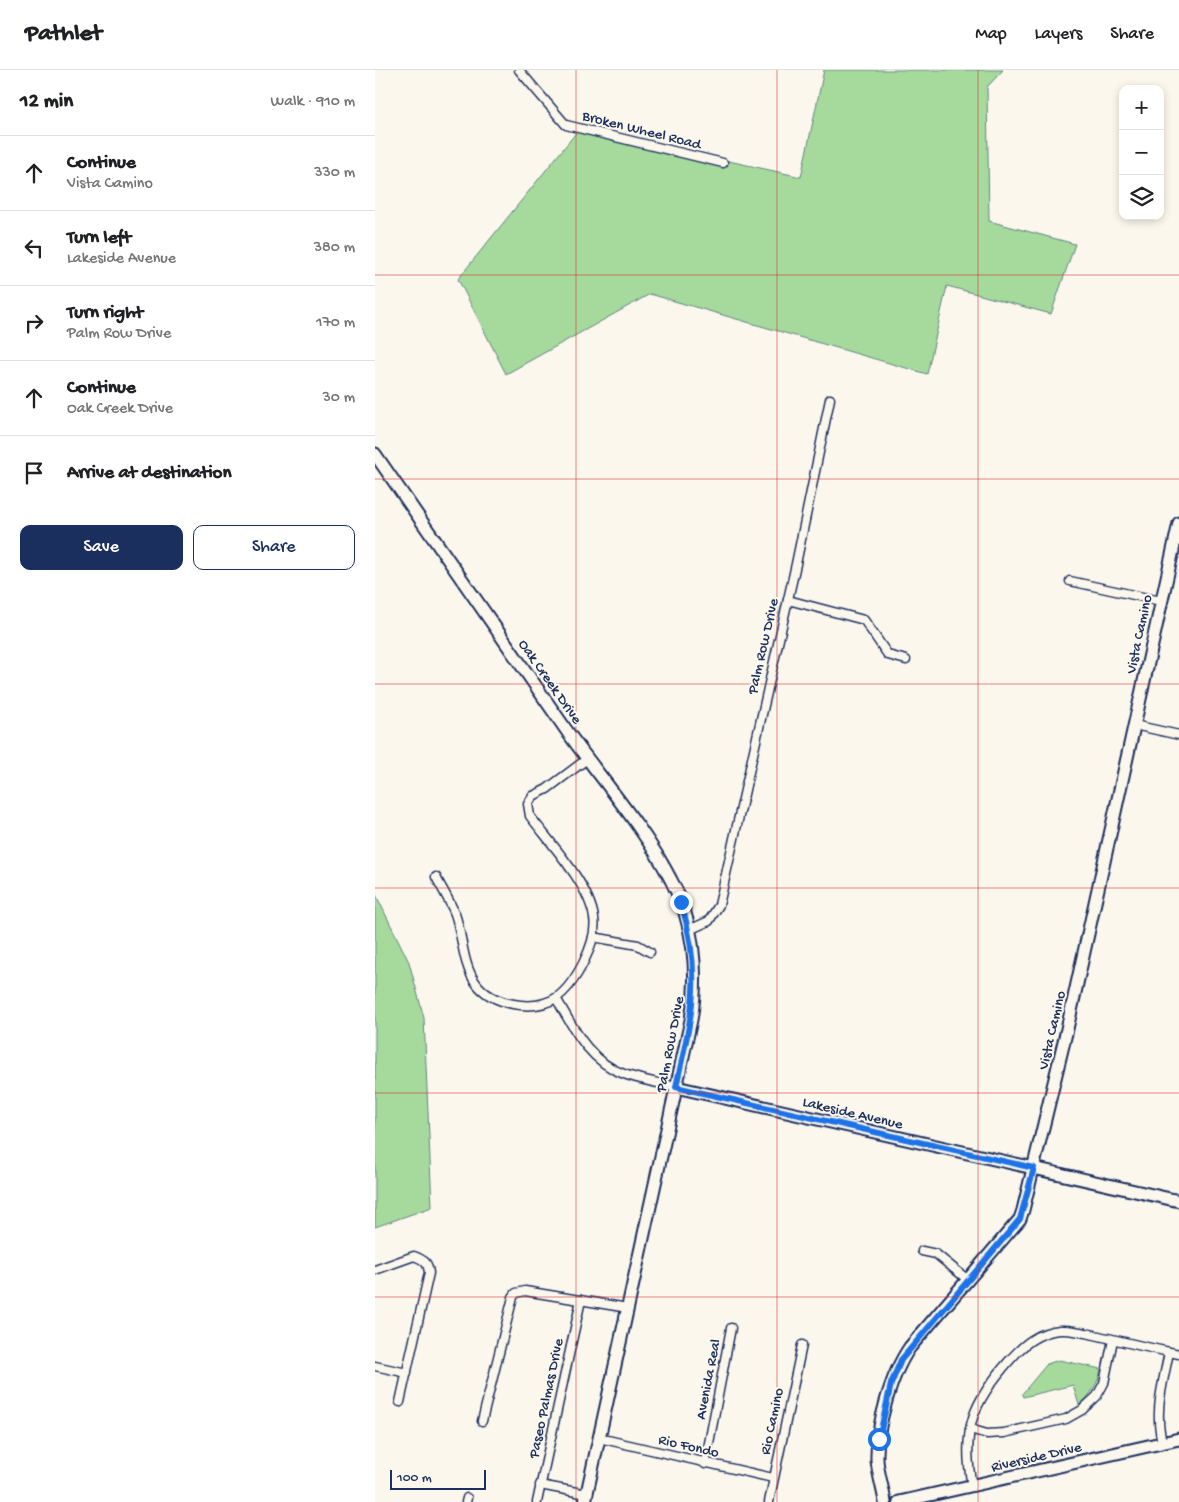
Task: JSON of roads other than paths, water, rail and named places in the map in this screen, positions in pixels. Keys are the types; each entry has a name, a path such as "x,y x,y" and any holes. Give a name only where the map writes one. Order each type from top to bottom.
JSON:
{"street":[{"name":"Broken Wheel Road","path":"519,70 566,125 723,163"},
{"name":"Palm Row Drive","path":"586,1498 676,1087 694,996 694,963 689,930 709,921 719,905 788,600 830,399"},
{"name":"Oak Creek Drive","path":"375,454 652,848 672,880 689,930"},
{"name":"Vista Camino","path":"885,1502 878,1466 877,1449 891,1384 897,1367 910,1347 1020,1219 1034,1168 1179,523"},
{"path":"1070,581 1161,602"},
{"path":"788,600 864,620 888,655 906,660"},
{"path":"1134,725 1179,735"},
{"path":"436,877 455,913 468,966 476,984 487,993 513,1004 527,1006 556,998 582,967 593,937 594,919 583,888 530,816 528,807 533,796 547,790 587,758"},
{"path":"593,937 638,944 650,952"},
{"name":"Lakeside Avenue","path":"556,998 591,1053 607,1066 623,1074 1179,1202"},
{"path":"922,1251 936,1254 968,1280"},
{"path":"375,1270 414,1256 425,1260 428,1265 400,1402"},
{"path":"482,1421 514,1295 519,1291 628,1308"},
{"name":"Paseo Palmas Drive","path":"537,1502 581,1300"},
{"name":"Avenida Real","path":"705,1464 731,1328"},
{"path":"972,1486 967,1456 970,1430 975,1412 988,1386 1030,1340 1050,1331 1065,1330 1179,1354"},
{"path":"970,1430 987,1434 1004,1433 1066,1419 1082,1410 1097,1396 1104,1383 1113,1340"},
{"name":"Rio Camino","path":"769,1502 802,1345"},
{"path":"1162,1442 1157,1423 1158,1408 1169,1352"},
{"path":"375,1366 407,1373"},
{"name":"Rio Fondo","path":"599,1438 705,1464 773,1478"},
{"name":"Riverside Drive","path":"899,1502 1179,1439"},
{"path":"540,1485 586,1498"}]}
